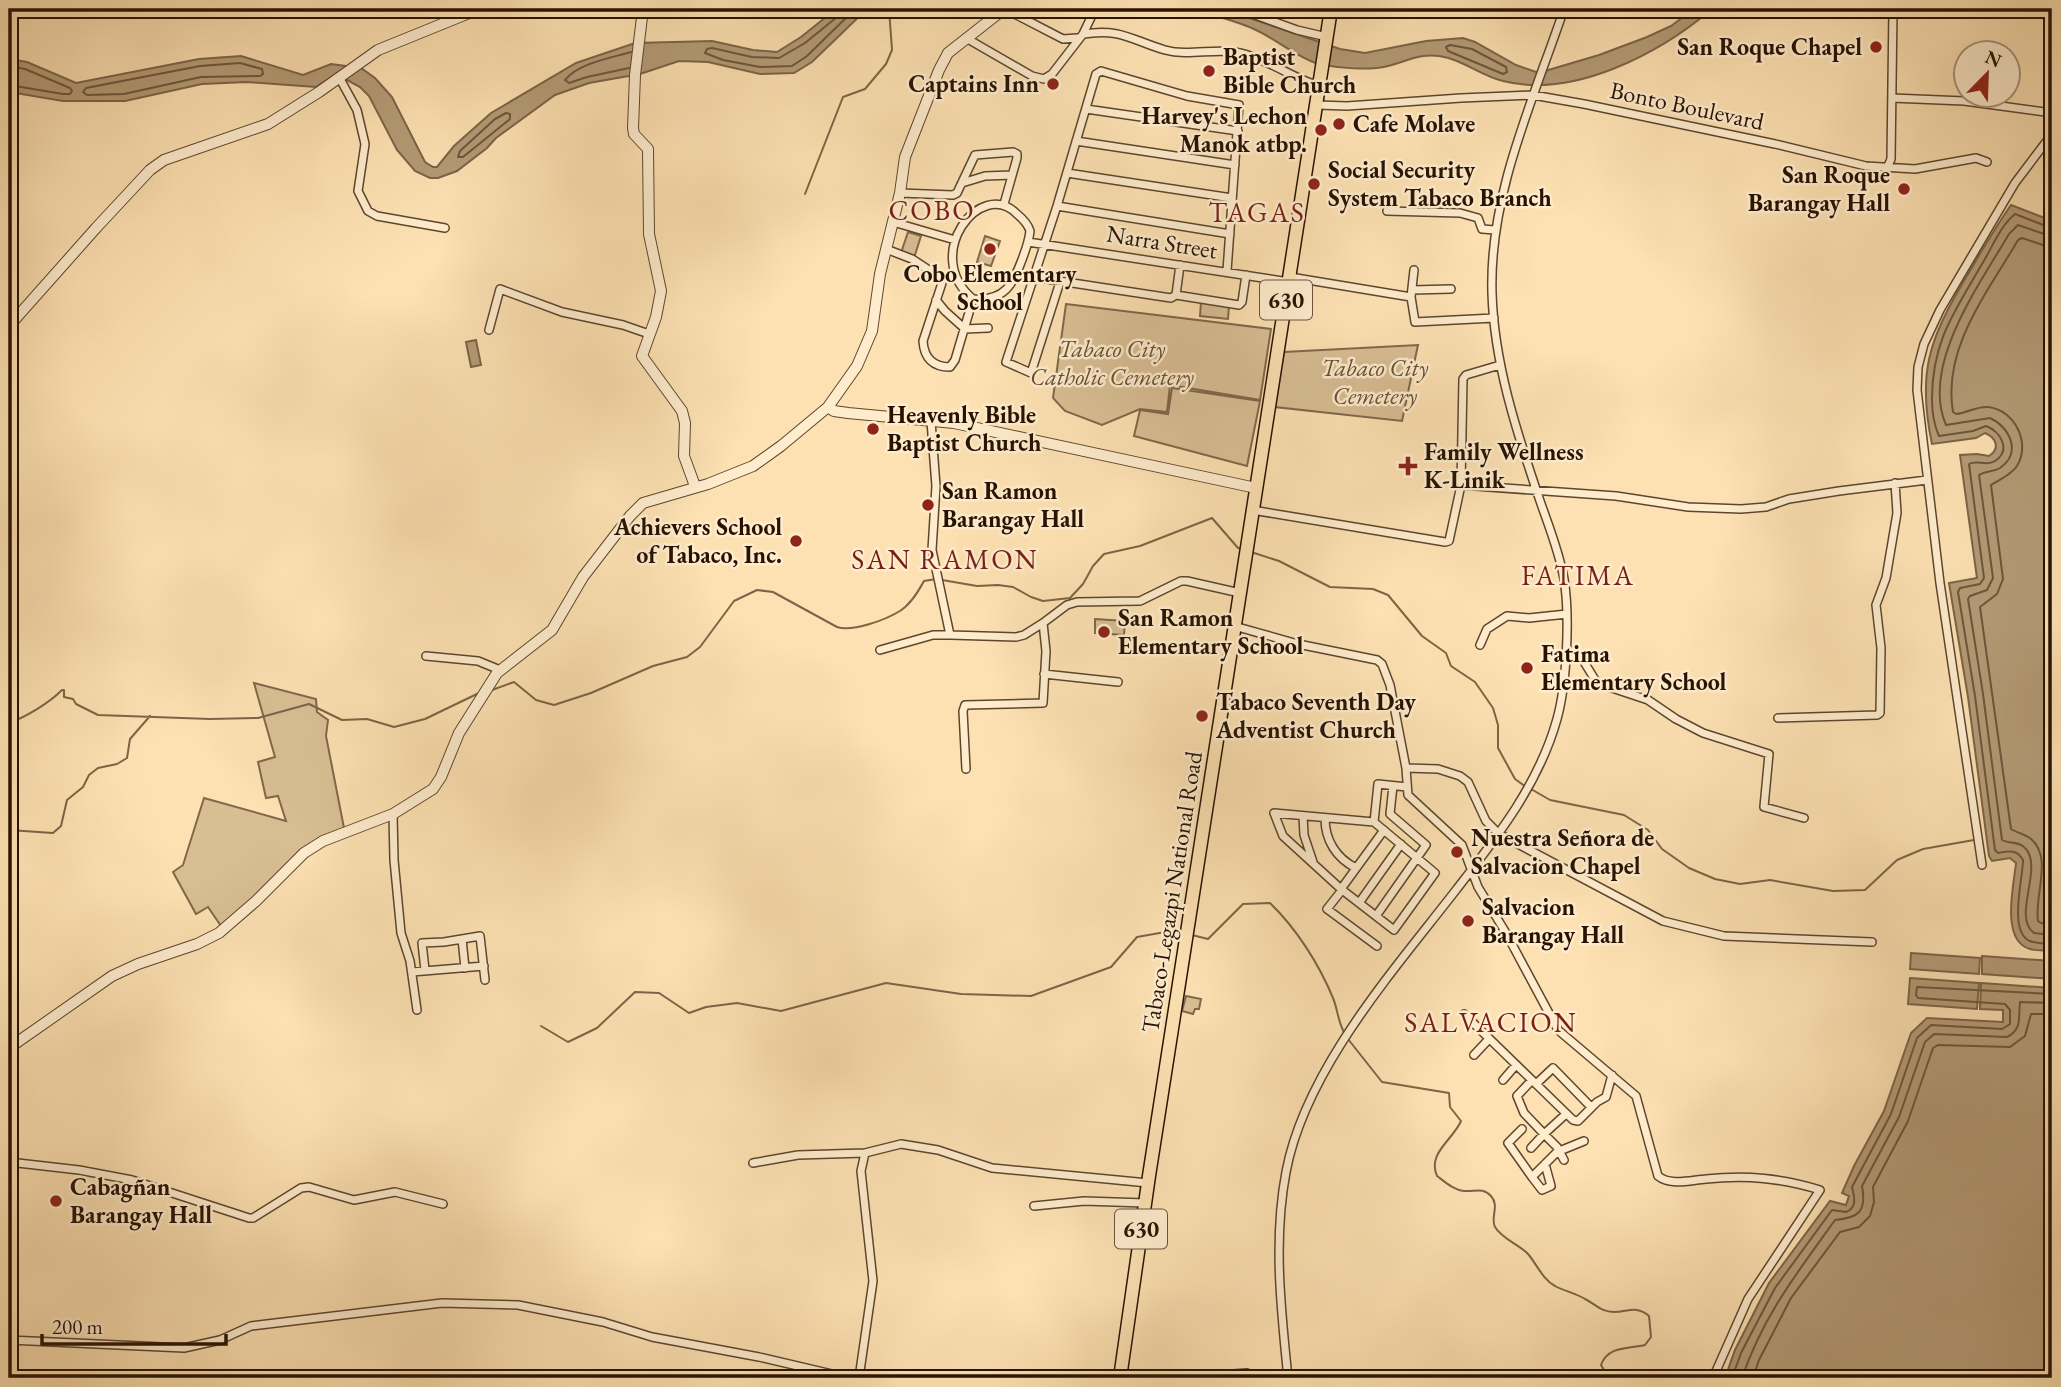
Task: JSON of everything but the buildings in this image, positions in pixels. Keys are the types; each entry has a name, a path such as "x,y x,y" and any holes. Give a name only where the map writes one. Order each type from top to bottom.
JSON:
{"main road":[{"name":"630","path":"1327,38 1331,9"},
{"name":"Tabaco-Legazpi National Road","path":"1120,1378 1234,626 1327,38"}],"street":[{"path":"9,326 150,170 164,160 268,124 395,42 479,9"},
{"path":"643,9 635,75 633,128 634,134 648,149 649,234 661,291 656,317 642,356 682,411 685,423 684,456 695,486"},
{"path":"9,1048 111,976 219,933 304,853 323,841 393,814 433,789 441,777 459,733 499,670 552,630 583,577 643,503 708,484 753,466 828,407 866,350 872,331 880,274 900,193 905,157 939,70 948,53 1004,9 1063,39 1110,31 1183,53 1226,50 1244,53 1320,86"},
{"path":"965,38 1032,76 1044,79 1052,74 1080,36 1095,9"},
{"path":"1239,9 1327,38"},
{"path":"1288,1378 1280,1276 1281,1209 1286,1171 1295,1136 1307,1106 1345,1040 1382,986 1499,834 1526,793 1558,717 1566,655 1564,580 1500,365 1494,318 1492,246 1505,182 1564,9"},
{"path":"1888,166 1891,159 1893,9"},
{"path":"1060,282 1031,373 1006,362 1096,74 1101,71 1187,96 1237,104 1240,108 1227,271"},
{"path":"342,76 362,125 365,145 358,191 368,211 377,216 444,228"},
{"name":"Bonto Boulevard","path":"1317,105 1347,106 1534,92 1866,166 1915,169 1976,158 1987,162"},
{"path":"1892,98 1964,101 2052,113"},
{"path":"1086,109 1238,131"},
{"path":"1982,865 1940,583 1917,390 1918,367 1924,344 1940,310 2010,191 2052,134"},
{"path":"1076,141 1235,165"},
{"path":"900,193 953,195 957,193 975,155 1013,152 1017,154 1004,204"},
{"path":"1067,173 1232,198"},
{"path":"961,183 985,176 1013,175"},
{"path":"1004,204 1028,225 1028,242 1012,286 994,296 973,299 954,275 955,240 963,224 974,212 1004,204"},
{"path":"1057,205 1230,234"},
{"path":"1387,211 1460,214 1478,218 1482,229 1495,230"},
{"path":"893,222 955,240"},
{"name":"Narra Street","path":"1028,242 1246,275 1411,293 1451,289"},
{"path":"886,249 912,259 941,278 954,275"},
{"path":"1176,295 1180,265"},
{"path":"1414,270 1411,293 1415,322 1494,318"},
{"path":"1033,277 1171,298 1176,295 1241,304 1246,275"},
{"path":"941,278 923,341 928,359 945,368 954,365 973,299"},
{"path":"489,330 500,289 562,312 624,325 649,334"},
{"path":"936,300 965,329 988,328"},
{"path":"1252,510 1449,541 1461,485 1462,379 1466,375 1500,365"},
{"path":"828,407 834,411 994,431 1256,488"},
{"path":"930,421 936,486 931,540 950,635"},
{"path":"1461,485 1616,496 1688,507 1741,509 1927,480"},
{"path":"1778,718 1880,713 1881,648 1876,606 1886,578 1897,513 1895,483"},
{"path":"880,650 915,639 950,635 1016,637 1024,635 1068,605 1077,602 1140,601 1181,581 1240,593"},
{"path":"1480,645 1487,629 1507,616 1529,618 1567,614"},
{"path":"966,769 965,705 1043,703 1046,640 1043,623"},
{"path":"1234,626 1298,644 1377,660 1382,664 1390,685 1410,799 1462,845 1478,887 1558,1030 1636,1096 1655,1170 1663,1180 1670,1182 1723,1177 1764,1177 1821,1190 1748,1299 1713,1378"},
{"path":"1566,655 1581,657 1597,683 1648,699 1676,719 1703,733 1769,754 1764,807 1804,818"},
{"path":"426,656 478,661 499,670"},
{"path":"1044,674 1118,682"},
{"path":"1406,768 1438,769 1460,776 1468,782 1486,821 1499,834 1663,921 1724,936 1872,942"},
{"path":"1374,822 1378,784 1407,787"},
{"path":"1376,916 1426,845 1390,814 1393,786"},
{"path":"1274,813 1374,822 1436,873 1394,930 1342,889 1283,836 1274,813"},
{"path":"393,814 401,933 412,972 417,1010"},
{"path":"1304,816 1304,835 1314,864"},
{"path":"1325,817 1328,839 1335,852 1356,868"},
{"path":"1377,946 1327,909 1384,830"},
{"path":"1359,903 1401,844"},
{"path":"425,970 422,943 480,936 485,980"},
{"path":"462,939 465,968"},
{"path":"412,972 484,966"},
{"path":"1464,1014 1573,1120 1578,1121 1591,1107 1606,1097 1612,1075"},
{"path":"1474,1055 1489,1039"},
{"path":"1503,1080 1516,1065"},
{"path":"1562,1156 1524,1113 1517,1096 1553,1068 1591,1107"},
{"path":"1531,1148 1566,1114"},
{"path":"1522,1129 1505,1146 1532,1177 1538,1192 1551,1186"},
{"path":"1532,1177 1545,1164 1584,1141"},
{"path":"753,1164 798,1155 865,1153 905,1144 938,1150 992,1168 1148,1183"},
{"path":"859,1378 873,1281 861,1171 865,1153"},
{"path":"9,1162 79,1170 132,1180 248,1218 253,1218 301,1188 309,1187 354,1200 395,1192 443,1204"},
{"path":"1545,1164 1553,1194"},
{"path":"1034,1206 1084,1201 1145,1203"},
{"path":"9,1340 184,1348 220,1340 251,1326 442,1303 518,1305 603,1322 652,1337 759,1357 849,1378"},
{"path":"1176,1378 1247,1373 1247,1378"}],"green space":[{"path":"908,232 921,236 914,258 901,253"},
{"path":"985,236 1000,241 991,266 977,262"},
{"path":"1201,302 1229,306 1228,319 1200,316"},
{"name":"Tabaco City Catholic Cemetery","path":"1066,304 1271,329 1260,400 1170,385 1167,412 1140,409 1102,425 1065,411 1053,398"},
{"name":"Tabaco City Cemetery","path":"1418,345 1402,421 1275,407 1284,352"},
{"path":"1172,388 1260,401 1247,466 1134,436 1140,410 1168,414"},
{"path":"1095,619 1125,621 1124,635 1095,633"},
{"path":"254,683 316,699 317,712 328,720 326,736 344,828 301,849 253,899 221,926 208,907 196,914 173,872 183,865 204,798 286,821 278,796 266,798 258,762 275,757"},
{"path":"1186,996 1201,999 1199,1009 1195,1009 1193,1014 1182,1011"}],"water":[{"path":"836,9 867,9 812,62 794,73 760,74 708,62 679,61 640,74 589,83 555,95 496,138 457,171 438,178 430,178 415,171 397,150 369,96 360,87 336,74 316,87 247,82 202,84 125,101 63,101 9,92 9,59 27,62 76,83 199,59 241,56 303,75 331,64 361,68 375,78 392,97 425,162 437,167 454,146 491,113 576,63 635,43 712,41 777,52"},
{"path":"1193,9 1223,9 1340,49 1365,53 1426,41 1463,38 1536,72 1599,55 1647,37 1671,26 1694,9 1712,9 1667,41 1615,68 1558,84 1530,85 1495,79 1456,60 1432,55 1372,68 1344,68 1319,64 1305,59 1250,27"},
{"path":"2011,205 2050,220 2052,214 2052,951 2030,949 2021,944 2015,935 2011,911 2016,863 2010,858 1992,861 1989,856 1968,697 1949,583 1977,578 1960,455 1989,456 1995,450 1996,444 1985,433 1976,438 1932,444 1926,397 1926,377 1935,339 1965,279"},
{"path":"476,340 481,365 471,367 466,342"},
{"path":"1911,953 1980,958 1979,974 1910,969"},
{"path":"1982,956 2052,961 2052,979 1982,974"},
{"path":"1910,978 1979,983 1977,1009 1908,1004"},
{"path":"1981,983 2052,988 2052,1378 1725,1378 1735,1350 1769,1283 1830,1201 1846,1205 1849,1196 1842,1193 1884,1111 1911,1033 1927,1018 2003,1022 2003,1010 1980,1009"}],"waterway":[{"path":"805,194 843,97 865,89 886,64 892,50 889,9"},
{"path":"942,580 977,586 1013,587 1043,601 1070,598 1104,554 1140,546 1212,518 1238,548 1243,549"},
{"path":"1251,552 1279,561 1330,587 1373,589 1388,595 1422,636 1446,653 1451,666 1475,682 1493,708 1498,725 1498,748 1515,779 1526,787"},
{"path":"492,690 514,682 536,700 554,705 591,693 653,666 687,657 700,647 734,601 757,590 773,592 837,627 851,628 878,621 900,611 911,601 924,581 936,579"},
{"path":"9,723 37,709 62,690 64,697 73,699 76,704 98,715 258,718 309,704 342,720 367,719 394,727 425,719 479,693"},
{"path":"9,830 53,833 61,826 67,800 83,787 89,775 98,768 117,764 127,758 130,739 150,716"},
{"path":"1531,789 1550,800 1624,815 1648,830 1662,849 1689,868 1715,879 1740,884 1770,880 1833,891 1865,890 1897,860 1923,849 1974,840"},
{"path":"1192,935 1208,939 1243,904 1270,903 1298,935 1321,972 1345,1034"},
{"path":"541,1026 568,1042 597,1028 635,992 659,993 689,1013 706,1007 737,1003 781,1011 886,983 961,994 1031,996 1111,967 1137,937 1171,931 1183,934"},
{"path":"1348,1039 1382,1082 1449,1093 1450,1107 1461,1121 1435,1160 1437,1176 1458,1190 1488,1193 1495,1204 1495,1227 1528,1254 1547,1280 1605,1311 1636,1310 1649,1316 1651,1337 1645,1345 1613,1351 1604,1359 1601,1365 1609,1378"}],"place":[{"name":"San Roque Chapel","path":"1876,47"},
{"name":"Baptist Bible Church","path":"1209,71"},
{"name":"Captains Inn","path":"1053,84"},
{"name":"Cafe Molave","path":"1339,124"},
{"name":"Harvey's Lechon Manok atbp.","path":"1321,130"},
{"name":"Social Security System Tabaco Branch","path":"1314,184"},
{"name":"San Roque Barangay Hall","path":"1904,189"},
{"name":"Cobo Elementary School","path":"990,249"},
{"name":"Heavenly Bible Baptist Church","path":"873,429"},
{"name":"Family Wellness K-Linik","path":"1408,466"},
{"name":"San Ramon Barangay Hall","path":"928,505"},
{"name":"Achievers School of Tabaco, Inc.","path":"796,541"},
{"name":"San Ramon Elementary School","path":"1104,632"},
{"name":"Fatima Elementary School","path":"1527,668"},
{"name":"Tabaco Seventh Day Adventist Church","path":"1202,716"},
{"name":"Nuestra Señora de Salvacion Chapel","path":"1457,852"},
{"name":"Salvacion Barangay Hall","path":"1468,921"},
{"name":"Cabagñan Barangay Hall","path":"56,1201"}],"district":[{"name":"COBO","path":"932,210"},
{"name":"TAGAS","path":"1257,212"},
{"name":"SAN RAMON","path":"945,559"},
{"name":"FATIMA","path":"1578,575"},
{"name":"SALVACION","path":"1491,1022"}]}
